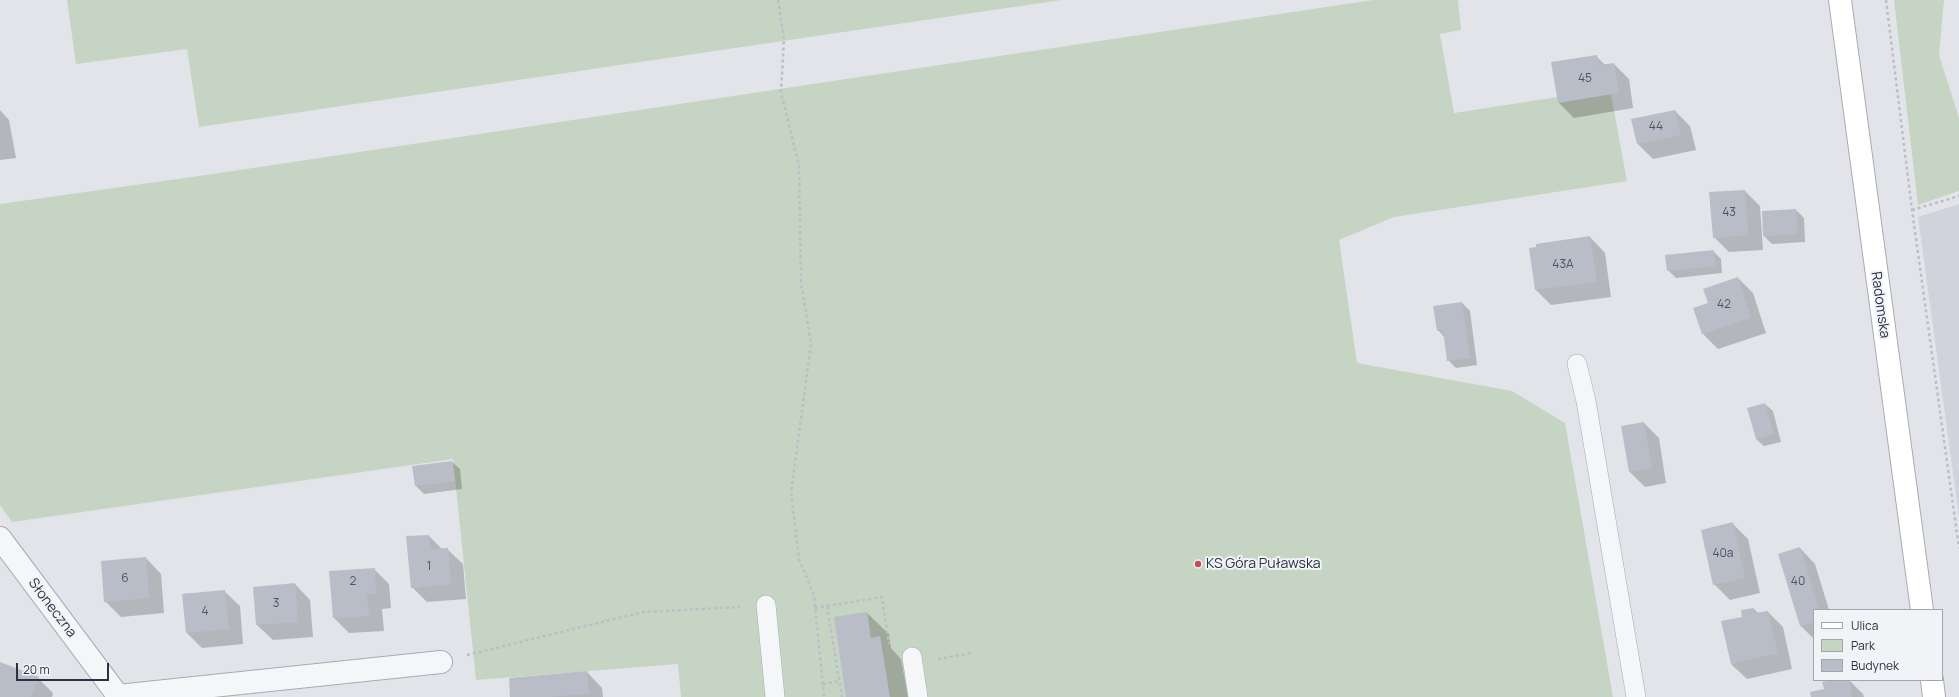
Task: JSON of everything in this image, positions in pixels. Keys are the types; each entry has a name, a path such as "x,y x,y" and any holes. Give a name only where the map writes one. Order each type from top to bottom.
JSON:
{"main road":[{"name":"Radomska","path":"1840,0 1922,609"},
{"path":"1932,681 1934,697"}],"street":[{"name":"Słoneczna","path":"0,538 119,696"},
{"path":"119,696 441,662"}],"lane":[{"path":"1577,364 1586,401 1636,697"},
{"path":"766,605 775,697"},
{"path":"912,657 918,697"}],"path":[{"path":"778,0 784,39 781,92 799,166 801,283 811,344 791,493 799,559 814,595 824,697"},
{"path":"1886,0 1912,210 1959,548"},
{"path":"1912,210 1959,196"},
{"path":"815,608 882,597 890,651"},
{"path":"441,662 643,612 766,605"},
{"path":"828,606 842,697"},
{"path":"941,658 971,653"},
{"path":"823,684 840,681"}],"shaded area":[{"path":"1959,204 1959,517 1918,217"}],"green space":[{"path":"67,0 1061,0 199,127 187,49 76,64"},
{"path":"1373,0 1458,0 1461,30 1440,34 1454,113 1610,89 1627,181 1394,217 1339,240 1357,363 1512,391 1565,423 1613,697 681,697 678,664 476,680 453,459 12,522 0,505 0,204 206,175"},
{"path":"1894,0 1944,0 1939,55 1959,118 1959,191 1918,205"}],"building":[{"path":"1597,55 1599,65 1614,63 1619,93 1558,103 1551,62"},
{"path":"1675,110 1681,135 1637,144 1631,119"},
{"path":"1745,190 1748,235 1713,238 1709,192"},
{"path":"1796,209 1798,234 1763,236 1762,211"},
{"path":"1590,236 1597,282 1535,290 1529,248 1536,247 1536,244"},
{"path":"1714,250 1715,266 1667,271 1665,255"},
{"path":"1738,277 1751,318 1702,334 1693,308 1708,303 1703,289"},
{"path":"1462,302 1470,358 1447,361 1443,330 1437,331 1433,306"},
{"path":"1765,403 1774,434 1756,439 1747,408"},
{"path":"1644,422 1652,468 1629,472 1621,426"},
{"path":"452,461 455,481 415,486 412,466"},
{"path":"1733,522 1745,578 1713,585 1701,530"},
{"path":"429,535 431,549 448,548 451,584 411,588 406,536"},
{"path":"1800,547 1819,609 1813,609 1813,622 1800,626 1778,554"},
{"path":"146,557 149,598 104,602 101,561"},
{"path":"375,568 376,594 367,594 369,616 333,618 329,571"},
{"path":"295,583 298,622 256,625 253,587"},
{"path":"225,590 229,629 186,633 182,594"},
{"path":"1754,608 1755,613 1768,611 1778,653 1731,664 1721,621 1742,617 1741,610"},
{"path":"867,612 871,638 880,636 890,697 846,697 834,617"},
{"path":"0,662 39,677 31,697 0,697"},
{"path":"587,671 589,694 549,697 510,697 509,678"},
{"path":"1849,681 1852,697 1811,697 1810,692 1824,689 1822,682"}],"place":[{"name":"KS Góra Puławska","path":"1198,564"}]}
